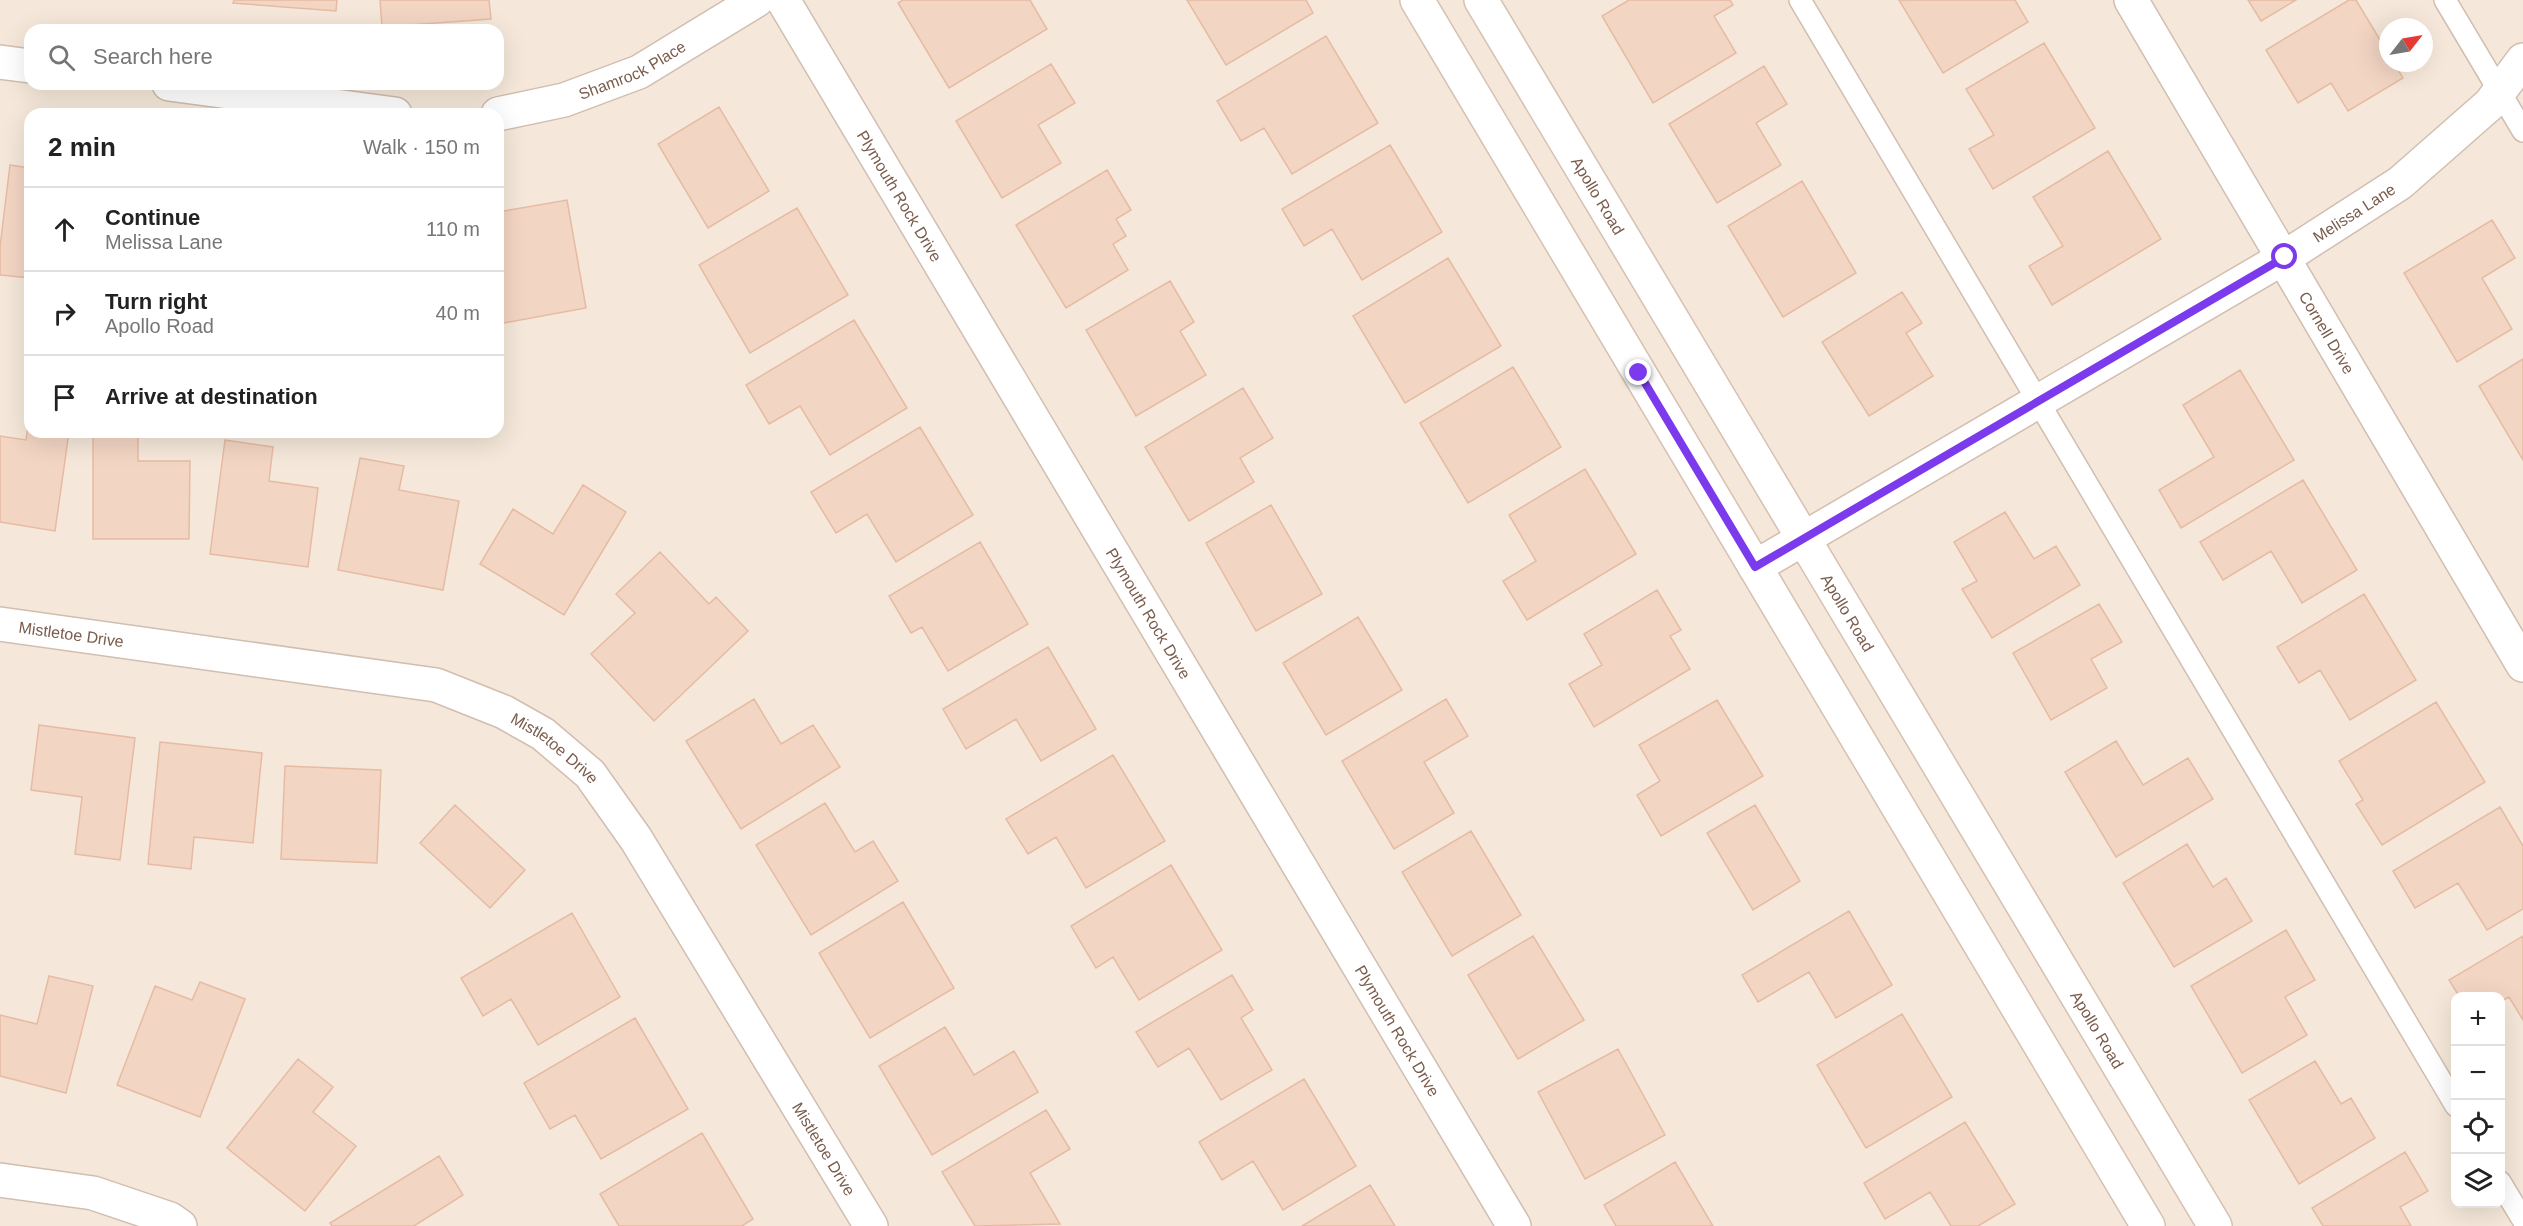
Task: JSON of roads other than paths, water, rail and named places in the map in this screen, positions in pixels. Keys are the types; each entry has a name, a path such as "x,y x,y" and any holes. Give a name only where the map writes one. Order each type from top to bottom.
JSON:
{"street":[{"name":"Shamrock Place","path":"504,113 564,100 639,72 757,0"},
{"name":"Plymouth Rock Drive","path":"783,0 1514,1226"},
{"path":"1416,0 2148,1226"},
{"name":"Apollo Road","path":"1481,0 2215,1226"},
{"name":"Cornell Drive","path":"2131,0 2285,257 2523,664"},
{"name":"Melissa Lane","path":"1755,567 2285,257 2400,183 2490,104 2523,60"},
{"path":"0,62 24,65"},
{"path":"214,90 350,108"},
{"name":"Mistletoe Drive","path":"0,624 436,685 504,712 543,734 590,774 636,839 871,1226"},
{"path":"0,1180 93,1193 170,1219 180,1226"}],"lane":[{"path":"1800,0 2452,1100"},
{"path":"2445,0 2523,131"},
{"path":"2505,1190 2523,1220"}]}
